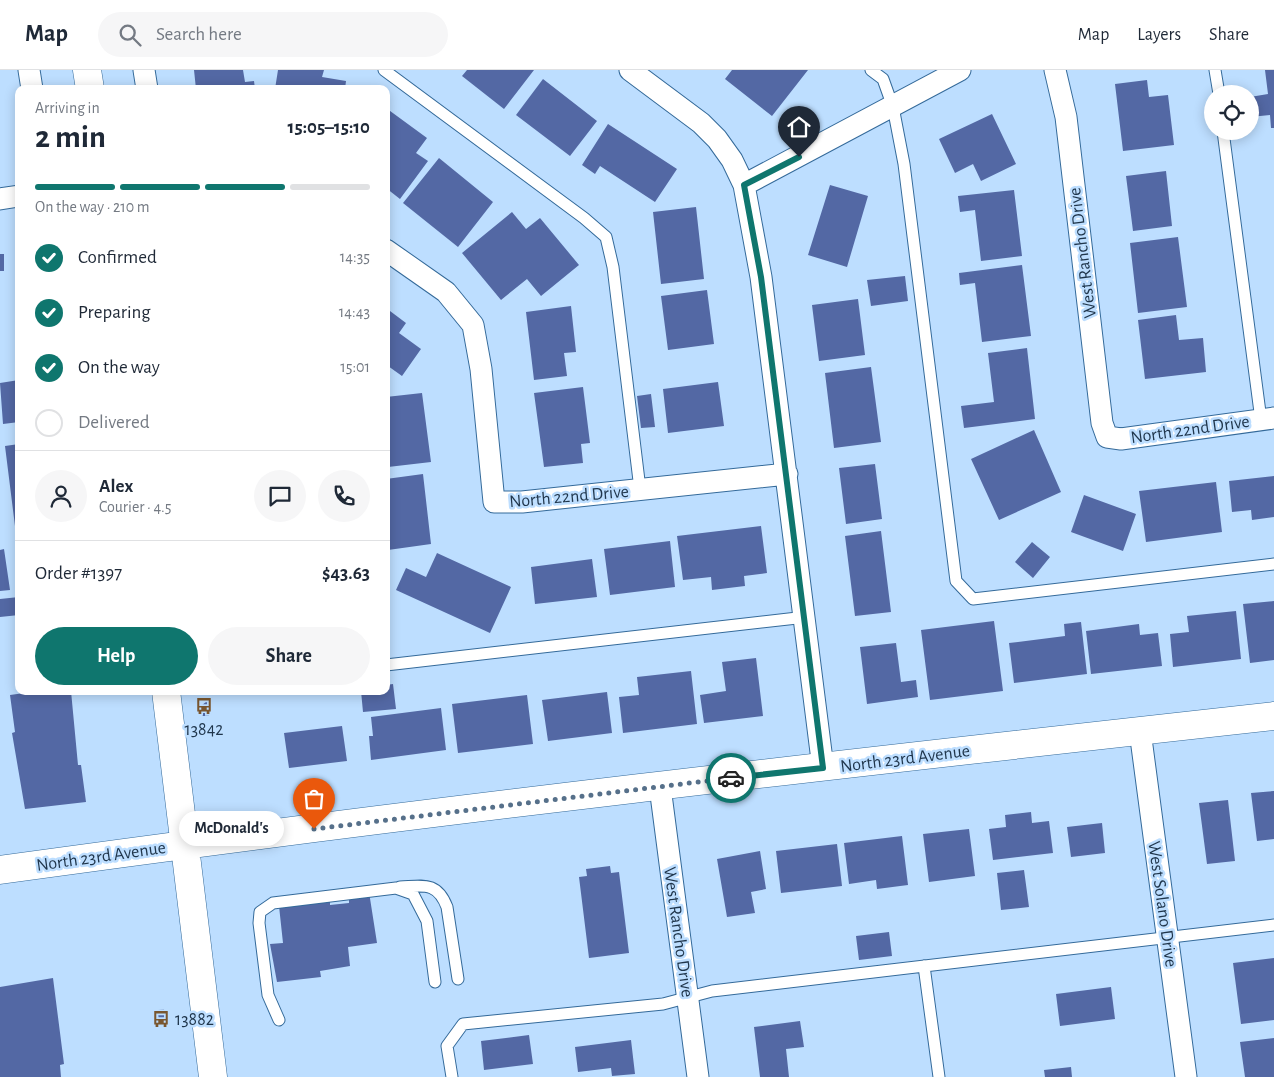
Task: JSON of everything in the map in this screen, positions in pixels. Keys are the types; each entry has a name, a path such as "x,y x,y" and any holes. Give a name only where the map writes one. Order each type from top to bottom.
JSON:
{"street":[{"path":"29,70 31,85"},
{"path":"87,70 89,85"},
{"path":"144,70 146,85"},
{"path":"630,70 701,123 717,139 732,160 744,185 761,277 806,617 823,768"},
{"path":"744,185 960,70"},
{"name":"West Rancho Drive","path":"1055,70 1066,117 1102,423 1107,437"},
{"path":"0,199 15,197"},
{"name":"North 22nd Drive","path":"390,253 446,292 473,325 481,369 494,502 522,502 787,474"},
{"name":"North 22nd Drive","path":"1107,437 1121,439 1268,419"},
{"path":"167,695 213,1077"},
{"name":"North 23rd Avenue","path":"0,870 186,845 660,787 1274,716"},
{"name":"West Solano Drive","path":"1140,731 1186,1077"},
{"name":"West Rancho Drive","path":"660,787 698,1077"}],"lane":[{"path":"384,70 584,218 606,237 613,267 640,489"},
{"path":"871,70 883,79 893,106 904,164 956,581 973,599 1274,564"},
{"path":"1216,70 1218,85"},
{"path":"1225,140 1268,419"},
{"path":"390,665 806,617"},
{"path":"279,1020 268,995 259,923 260,912 273,902 396,888 425,886 435,888 443,897 447,907 458,979"},
{"path":"396,888 413,894 427,921 435,982"},
{"path":"452,1077 447,1046 463,1024 663,1004 712,991 1274,925"},
{"path":"924,966 939,1077"}],"building":[{"path":"194,70 243,70 245,82 254,81 254,85 196,85"},
{"path":"278,70 324,70 322,77 346,81 346,85 276,85"},
{"path":"467,70 534,70 504,109 462,76"},
{"path":"732,70 808,70 772,116 725,79"},
{"path":"1265,70 1274,70 1274,128 1271,128 1270,115 1259,116 1259,96 1268,94"},
{"path":"543,79 597,121 570,156 516,115"},
{"path":"1147,80 1149,97 1168,95 1174,145 1123,151 1115,84"},
{"path":"390,111 427,138 416,153 428,161 400,199 390,191"},
{"path":"992,114 1016,164 981,181 973,164 955,173 939,139"},
{"path":"608,124 677,169 655,202 600,166 595,174 582,165"},
{"path":"439,158 493,202 458,247 403,203"},
{"path":"1166,171 1172,226 1133,231 1126,176"},
{"path":"830,185 868,196 847,267 808,255"},
{"path":"1014,190 1022,256 981,261 975,210 960,212 958,196"},
{"path":"696,207 704,279 661,284 653,212"},
{"path":"512,212 526,229 540,218 579,265 541,296 527,279 501,300 462,253"},
{"path":"1178,237 1187,307 1138,313 1130,243"},
{"path":"0,254 4,254 4,271 0,271"},
{"path":"1022,265 1031,336 982,342 975,283 960,285 959,273"},
{"path":"905,276 908,301 871,306 867,280"},
{"path":"707,290 714,344 668,350 661,296"},
{"path":"858,299 865,355 819,361 812,305"},
{"path":"571,306 576,352 564,353 567,376 534,380 526,312"},
{"path":"390,311 406,323 399,333 421,349 402,376 390,367"},
{"path":"1176,315 1179,340 1203,338 1206,372 1145,379 1138,320"},
{"path":"1027,348 1035,419 964,428 961,406 994,402 988,353"},
{"path":"871,367 881,442 834,448 825,373"},
{"path":"15,381 15,422 3,424 0,383"},
{"path":"718,382 724,426 668,433 663,389"},
{"path":"583,387 590,443 581,444 583,463 544,467 534,393"},
{"path":"422,393 431,462 390,467 390,397"},
{"path":"651,394 655,427 641,428 637,396"},
{"path":"1034,430 1061,492 999,520 971,459"},
{"path":"15,445 15,526 5,446"},
{"path":"875,464 882,519 846,524 839,468"},
{"path":"423,474 431,544 390,550 390,478"},
{"path":"1274,476 1274,517 1252,520 1251,510 1232,512 1229,481"},
{"path":"1216,482 1222,532 1146,542 1139,491"},
{"path":"1084,495 1136,514 1123,551 1071,532"},
{"path":"761,526 767,573 744,576 745,586 712,590 711,577 683,580 677,536"},
{"path":"881,531 891,612 855,616 845,536"},
{"path":"670,541 675,587 610,595 604,549"},
{"path":"1032,542 1050,557 1033,578 1015,562"},
{"path":"4,549 10,590 0,591 0,550"},
{"path":"437,553 511,587 490,633 396,590 406,568 426,577"},
{"path":"592,559 597,597 535,604 531,567"},
{"path":"15,597 15,615 0,617 0,599"},
{"path":"1274,601 1274,660 1250,663 1243,604"},
{"path":"1236,611 1241,659 1173,667 1170,634 1189,632 1187,616"},
{"path":"994,621 1003,691 930,700 921,630"},
{"path":"1081,622 1087,674 1014,683 1009,643 1065,636 1064,624"},
{"path":"1139,624 1140,635 1158,633 1162,666 1091,674 1086,631"},
{"path":"896,643 901,682 916,680 918,697 867,704 860,647"},
{"path":"756,658 763,716 704,723 700,695 726,691 722,662"},
{"path":"691,671 697,724 623,733 619,697 639,695 637,677"},
{"path":"390,684 393,684 396,709 363,712 361,695 390,695"},
{"path":"607,692 612,733 548,741 542,700"},
{"path":"10,695 71,695 78,765 81,765 86,802 25,809 12,733 15,732"},
{"path":"527,695 533,744 458,753 452,704"},
{"path":"207,701 209,716 202,716 201,706"},
{"path":"441,708 446,750 371,760 369,736 373,736 371,717"},
{"path":"342,726 347,761 289,768 284,733"},
{"path":"1274,791 1274,839 1257,841 1251,793"},
{"path":"1228,800 1235,861 1207,864 1199,803"},
{"path":"1031,812 1032,823 1049,821 1053,853 993,860 989,829 1006,827 1005,815"},
{"path":"1102,823 1105,853 1071,857 1067,827"},
{"path":"969,829 975,876 929,882 923,834"},
{"path":"902,836 908,885 877,889 876,880 849,884 844,843"},
{"path":"837,844 842,886 781,893 776,851"},
{"path":"760,851 766,889 751,892 755,913 727,917 717,859"},
{"path":"610,866 611,873 619,872 629,953 589,958 579,877 587,876 586,869"},
{"path":"1024,870 1029,907 1001,910 997,873"},
{"path":"369,892 377,943 348,947 350,966 320,971 321,977 277,982 270,944 283,943 279,906 330,901 330,905 349,903 349,899"},
{"path":"889,932 892,956 859,960 856,936"},
{"path":"1274,958 1274,1020 1241,1024 1233,963"},
{"path":"53,978 64,1064 60,1065 61,1077 0,1077 0,987"},
{"path":"1111,987 1115,1019 1060,1026 1056,994"},
{"path":"164,1009 165,1020 159,1024 158,1010"},
{"path":"800,1021 804,1047 786,1049 789,1077 760,1077 754,1027"},
{"path":"529,1035 533,1064 484,1070 481,1041"},
{"path":"1274,1038 1274,1077 1245,1077 1240,1042"},
{"path":"631,1040 635,1074 612,1076 611,1068 578,1072 575,1047"},
{"path":"1071,1067 1072,1077 1045,1077 1044,1070"}],"way so far":[{"path":"314,829 731,778"}],"place":[{"name":"13842","path":"204,706"},
{"name":"McDonald's","path":"314,829"},
{"name":"13882","path":"161,1019"}],"route":[{"path":"731,778 823,768 806,617 761,277 744,185 799,157"}]}
